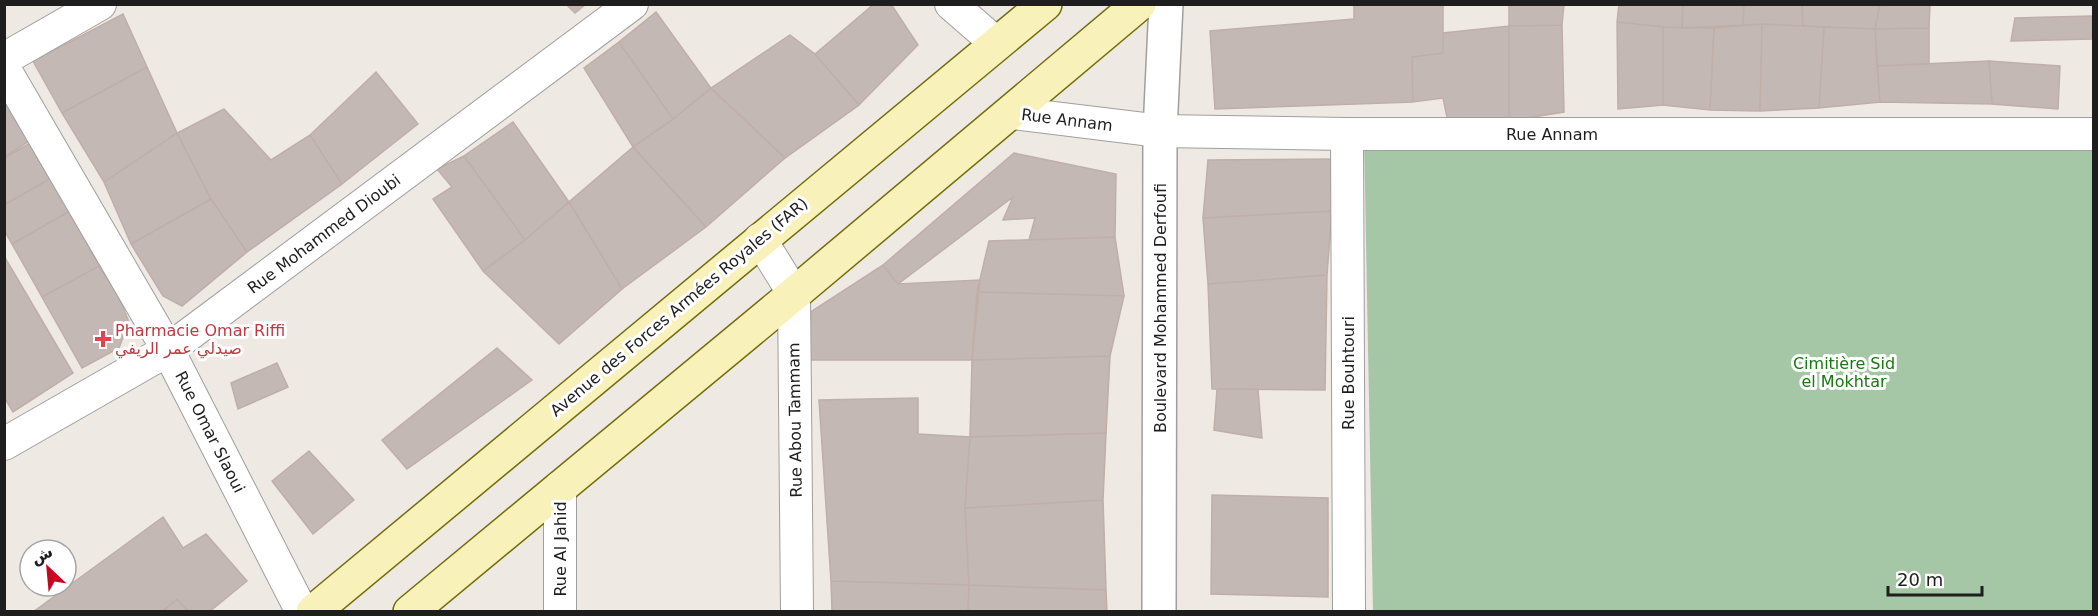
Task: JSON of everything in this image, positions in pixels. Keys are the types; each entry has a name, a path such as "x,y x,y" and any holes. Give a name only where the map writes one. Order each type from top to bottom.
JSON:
{"main road":[{"name":"Avenue des Forces Armées Royales (FAR)","path":"314,612 1045,4"},
{"path":"410,612 1139,4"}],"street":[{"path":"4,59 100,4"},
{"name":"Rue Mohammed Dioubi","path":"4,444 168,350 632,4"},
{"path":"951,4 997,44"},
{"name":"Boulevard Mohammed Derfoufi","path":"1159,612 1160,131 1166,4"},
{"name":"Rue Omar Slaoui","path":"4,68 168,350 302,612"},
{"name":"Rue Annam","path":"1011,113 1160,131 1347,134 2094,134"},
{"name":"Rue Bouhtouri","path":"1347,134 1349,612"},
{"path":"760,239 794,294"},
{"name":"Rue Abou Tammam","path":"794,294 797,612"},
{"name":"Rue Al Jahid","path":"560,488 560,612"}],"green space":[{"name":"Cimitière Sid el Mokhtar","path":"2093,129 2093,611 1373,611 1364,137"}],"building":[{"path":"566,4 586,4 575,13"},
{"path":"874,4 891,4 918,45 859,105 815,54"},
{"path":"1354,4 1443,4 1443,53 1412,57 1413,102 1215,109 1210,31 1354,19"},
{"path":"1509,4 1564,4 1562,25 1509,26"},
{"path":"1619,4 1683,4 1682,28 1617,22"},
{"path":"1683,4 1744,4 1743,25 1682,28"},
{"path":"1744,4 1802,4 1803,26 1743,25"},
{"path":"1802,4 1880,4 1875,29 1803,26"},
{"path":"1880,4 1930,4 1929,28 1875,29"},
{"path":"656,12 711,88 673,119 619,42"},
{"path":"123,14 147,67 62,113 33,61"},
{"path":"2092,16 2092,39 2011,41 2015,18"},
{"path":"1617,22 1663,27 1663,105 1618,109"},
{"path":"1762,24 1824,27 1819,108 1760,111"},
{"path":"1762,24 1760,111 1710,110 1714,28"},
{"path":"1562,25 1564,112 1509,121 1509,26"},
{"path":"1509,26 1509,121 1448,122 1443,98 1413,102 1412,57 1443,53 1443,33"},
{"path":"1663,27 1714,28 1710,110 1663,105"},
{"path":"1824,27 1875,29 1880,102 1819,108"},
{"path":"1929,28 1929,64 1877,66 1875,29"},
{"path":"790,35 815,54 859,105 785,158 711,88"},
{"path":"619,42 673,119 633,147 584,68"},
{"path":"1989,61 2060,66 2058,109 1992,104"},
{"path":"1989,61 1992,104 1880,102 1877,66"},
{"path":"147,67 177,133 104,182 62,113"},
{"path":"376,72 418,124 342,184 310,135"},
{"path":"711,88 785,158 706,227 633,147"},
{"path":"4,90 31,140 4,157"},
{"path":"224,109 271,160 310,135 342,184 247,252 211,199 177,133"},
{"path":"513,122 569,202 525,240 464,156"},
{"path":"177,133 211,199 131,244 104,182"},
{"path":"32,142 53,177 4,205 4,158"},
{"path":"633,147 706,227 622,289 569,202"},
{"path":"1014,153 1116,174 1115,237 1029,240 1035,218 1003,220 1013,197 898,284 883,265"},
{"path":"464,156 525,240 483,271 433,199 452,187 437,169"},
{"path":"1338,159 1332,211 1203,218 1208,160"},
{"path":"53,177 70,211 12,244 4,230 4,205"},
{"path":"211,199 247,252 182,306 163,296 131,244"},
{"path":"569,202 622,289 559,344 483,271 525,240"},
{"path":"70,211 99,266 42,297 12,244"},
{"path":"1332,211 1327,275 1208,284 1203,218"},
{"path":"1115,237 1124,296 977,292 989,241"},
{"path":"4,256 73,373 13,412 4,397"},
{"path":"883,265 898,284 980,280 972,360 807,360 806,315"},
{"path":"99,266 118,295 129,322 119,348 82,368 42,297"},
{"path":"1327,275 1325,390 1212,389 1208,284"},
{"path":"977,292 1124,296 1110,356 972,360"},
{"path":"497,348 532,380 407,469 382,440"},
{"path":"1110,356 1106,433 970,437 972,360"},
{"path":"277,363 288,387 238,409 231,383"},
{"path":"1217,389 1258,389 1262,438 1214,430"},
{"path":"918,398 918,434 970,437 965,508 969,585 831,581 819,400"},
{"path":"1106,433 1103,500 965,508 970,437"},
{"path":"309,451 354,500 313,534 272,481"},
{"path":"1212,495 1328,498 1328,597 1211,594"},
{"path":"1103,500 1106,590 969,585 965,508"},
{"path":"163,517 183,548 206,534 247,581 209,612 189,612 177,599 162,612 33,612 52,598 78,598 78,579"},
{"path":"831,581 969,585 968,612 832,612"},
{"path":"969,585 1106,590 1107,612 968,612"},
{"path":"177,599 189,612 162,612"}],"place":[{"name":"Pharmacie Omar Riffi صيدلي عمر الريفي","path":"103,339"}]}
